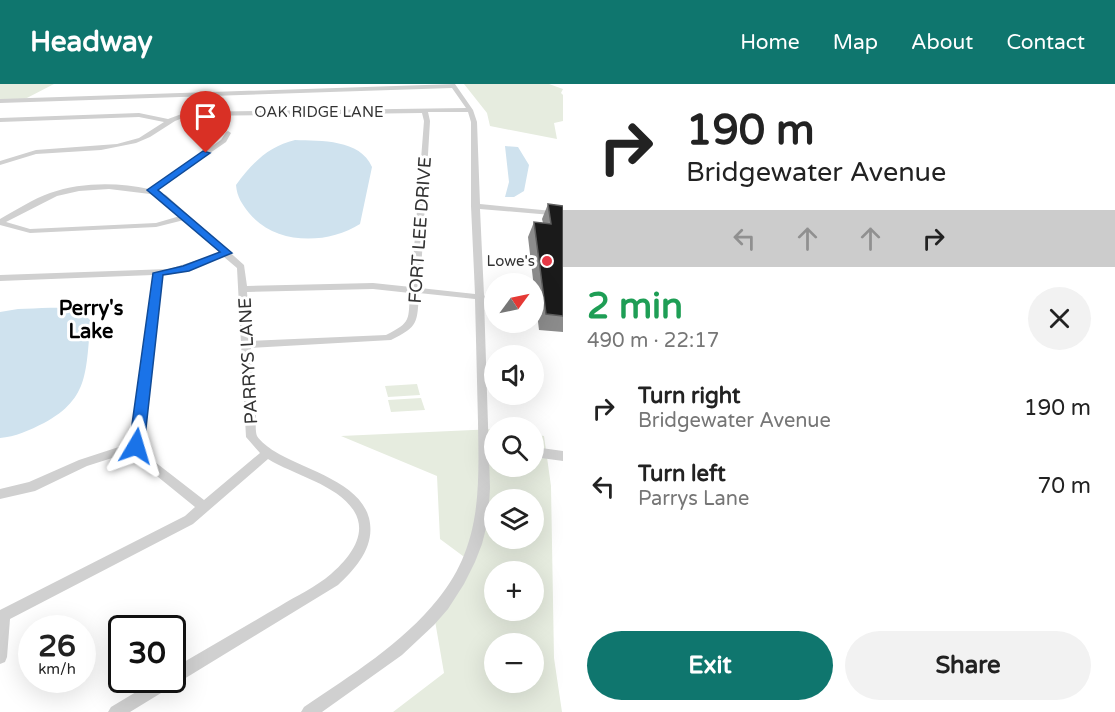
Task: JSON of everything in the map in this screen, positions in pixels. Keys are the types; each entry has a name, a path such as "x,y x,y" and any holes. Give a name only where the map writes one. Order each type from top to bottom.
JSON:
{"street":[{"path":"0,101 452,85 470,110 474,122 475,206 487,417"},
{"name":"OAK RIDGE LANE","path":"0,163 36,150 135,142 167,121 201,113 470,110"},
{"name":"FORT LEE DRIVE","path":"246,345 395,335 406,329 413,320 428,121 425,112"},
{"path":"0,120 139,115 167,121"},
{"path":"0,223 44,198 71,190 152,190 224,141 228,133"},
{"name":"PARRYS LANE","path":"152,190 241,267 252,437 266,453"},
{"path":"475,206 563,214"},
{"path":"0,223 30,231 156,225 185,217"},
{"path":"0,278 158,273 185,269 227,253"},
{"path":"158,273 136,446 151,465 204,507"},
{"path":"244,289 355,285 481,297"},
{"path":"0,494 31,487 83,463 136,446"},
{"path":"0,657 1,617 189,520 266,453 350,496 365,517 365,532 351,565 333,580 186,670"},
{"path":"544,453 563,456"},
{"path":"309,712 383,661 407,641 424,625 450,593 472,554 479,534 486,477"},
{"path":"116,712 148,693"}],"shaded area":[{"path":"0,84 54,84 23,100 0,101"},
{"path":"464,84 549,84 563,89 561,93 563,95 563,121 554,123 557,139 490,126 487,113"},
{"path":"417,384 420,395 388,397 385,386"},
{"path":"421,398 425,410 391,412 388,400"},
{"path":"484,430 484,477 544,477 544,436 551,486 554,658 562,712 393,712 444,673 434,615 467,559 440,539 437,476 341,436"}],"water":[{"path":"295,140 339,143 359,151 366,158 372,167 360,224 332,236 302,238 273,231 260,224 249,213 240,200 236,185 262,156 277,146"},
{"path":"505,146 518,147 529,165 524,191 514,197 505,197 509,182"},
{"path":"18,309 67,309 84,315 91,321 86,368 78,392 59,413 28,431 0,438 0,312"}],"building":[{"name":"Lowe's","path":"548,204 563,206 563,316 546,314 544,273 541,273 534,222 551,224"}],"place":[{"name":"Lowe's","path":"547,261"}],"district":[{"name":"Perry's Lake","path":"91,320"}],"route":[{"path":"136,446 158,273 185,269 227,253 152,190 206,153"}]}
